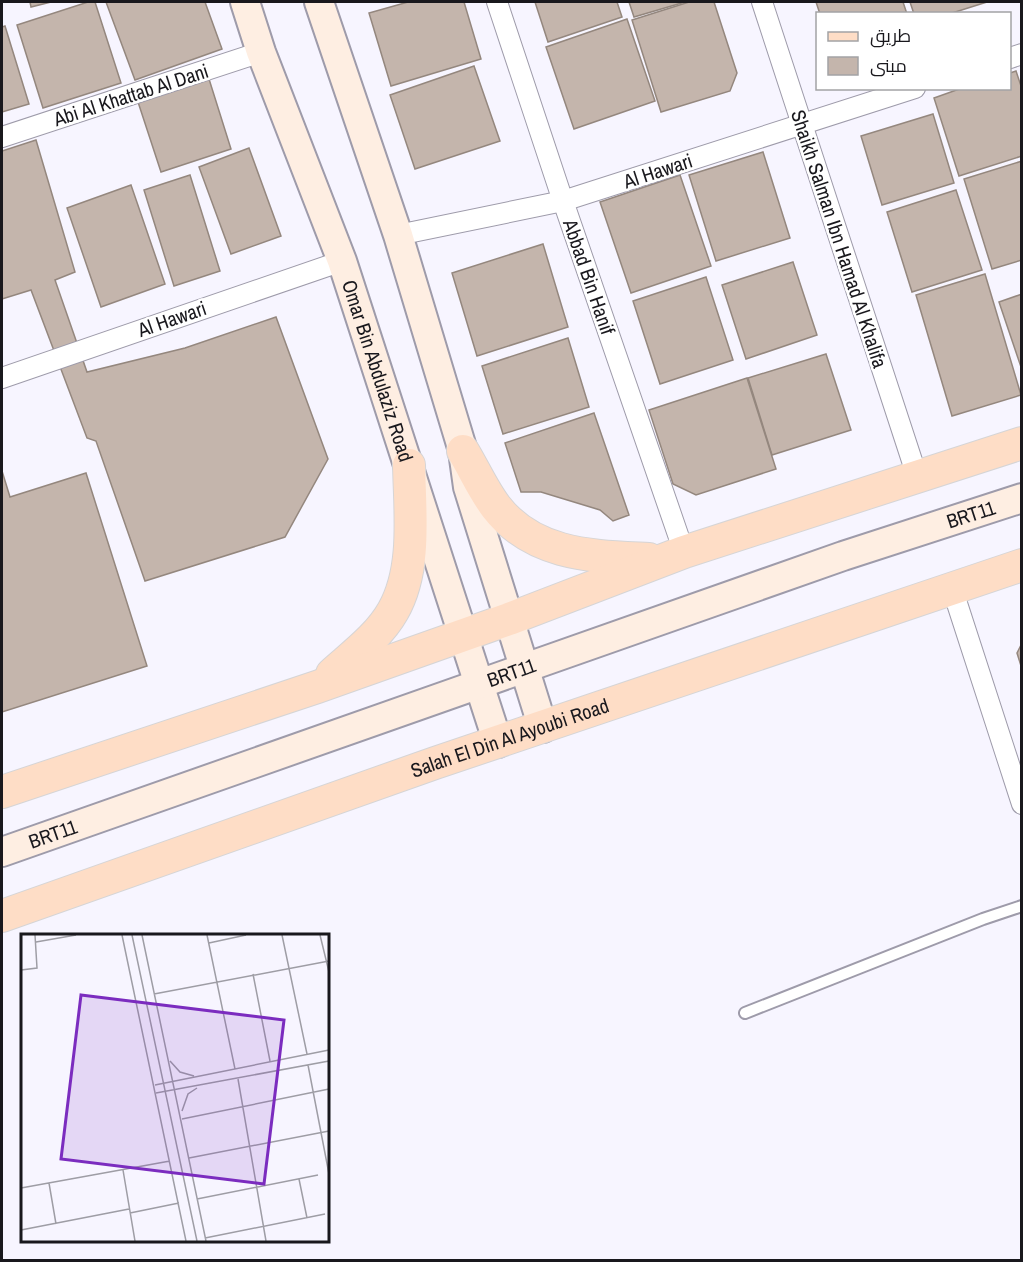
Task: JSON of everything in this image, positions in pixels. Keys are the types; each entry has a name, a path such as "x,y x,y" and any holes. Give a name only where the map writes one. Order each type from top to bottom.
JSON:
{"main road":[{"name":"Omar Bin Abdulaziz Road","path":"245,2 261,52 342,261 498,743"},
{"path":"320,2 398,235 463,450 468,487 543,728"},
{"path":"2,792 317,687 509,619 673,556 1022,442"},
{"path":"463,450 496,507 526,535 578,554 673,556"},
{"path":"317,687 367,643 392,613 400,597 411,525 409,465"},
{"name":"BRT11","path":"2,852 477,683 843,556 1022,498"},
{"name":"Salah El Din Al Ayoubi Road","path":"2,916 498,743 1022,565"}],"street":[{"name":"Abbad Bin Hanif","path":"497,2 563,201 673,556"},
{"name":"Shaikh Salman Ibn Hamad Al Khalifa","path":"762,2 917,476"},
{"name":"Abi Al Khattab Al Dani","path":"2,137 261,52"},
{"name":"Al Hawari","path":"398,235 563,201 909,90"},
{"name":"Al Hawari","path":"2,378 342,261"},
{"path":"952,588 1022,804"}],"lane":[{"path":"745,1013 983,918 1022,906"}],"building":[{"path":"30,2 51,2 31,7"},
{"path":"88,2 95,2 121,83 43,108 17,25"},
{"path":"106,2 205,2 222,49 135,80"},
{"path":"408,2 464,2 481,59 391,86 369,13"},
{"path":"535,2 617,2 622,17 548,42"},
{"path":"629,2 685,2 634,17"},
{"path":"689,2 714,2 737,73 730,91 661,112 632,20"},
{"path":"816,2 903,2 906,12 819,12"},
{"path":"910,2 987,2 955,12 913,12"},
{"path":"627,19 655,101 574,129 546,47"},
{"path":"5,26 29,104 2,112 2,27"},
{"path":"474,66 500,141 415,169 390,95"},
{"path":"1016,71 1022,89 1022,156 959,176 934,98 956,90 1011,90 1011,73"},
{"path":"209,79 231,149 161,172 138,102"},
{"path":"933,114 954,183 882,205 861,136"},
{"path":"36,140 75,272 55,280 87,372 185,348 276,317 328,459 285,537 145,581 96,441 87,438 31,290 2,299 2,151"},
{"path":"249,148 281,236 231,254 199,167"},
{"path":"763,152 790,238 716,261 689,175"},
{"path":"1022,161 1022,260 992,269 964,179"},
{"path":"190,175 220,271 174,286 144,190"},
{"path":"680,175 711,266 631,293 600,202"},
{"path":"131,185 165,284 101,307 67,208"},
{"path":"956,190 982,270 912,292 887,212"},
{"path":"543,244 568,327 477,356 452,273"},
{"path":"793,262 817,335 746,359 722,285"},
{"path":"985,274 1021,395 952,416 916,295"},
{"path":"706,277 733,360 660,384 633,301"},
{"path":"1022,294 1022,370 999,302"},
{"path":"568,338 589,407 503,434 482,366"},
{"path":"826,354 851,430 772,455 748,378"},
{"path":"747,378 776,469 696,495 673,484 649,410"},
{"path":"594,413 629,515 613,521 600,510 541,492 521,492 505,443"},
{"path":"2,471 10,497 86,473 147,666 2,712"},
{"path":"1022,643 1022,669 1017,653"}]}
